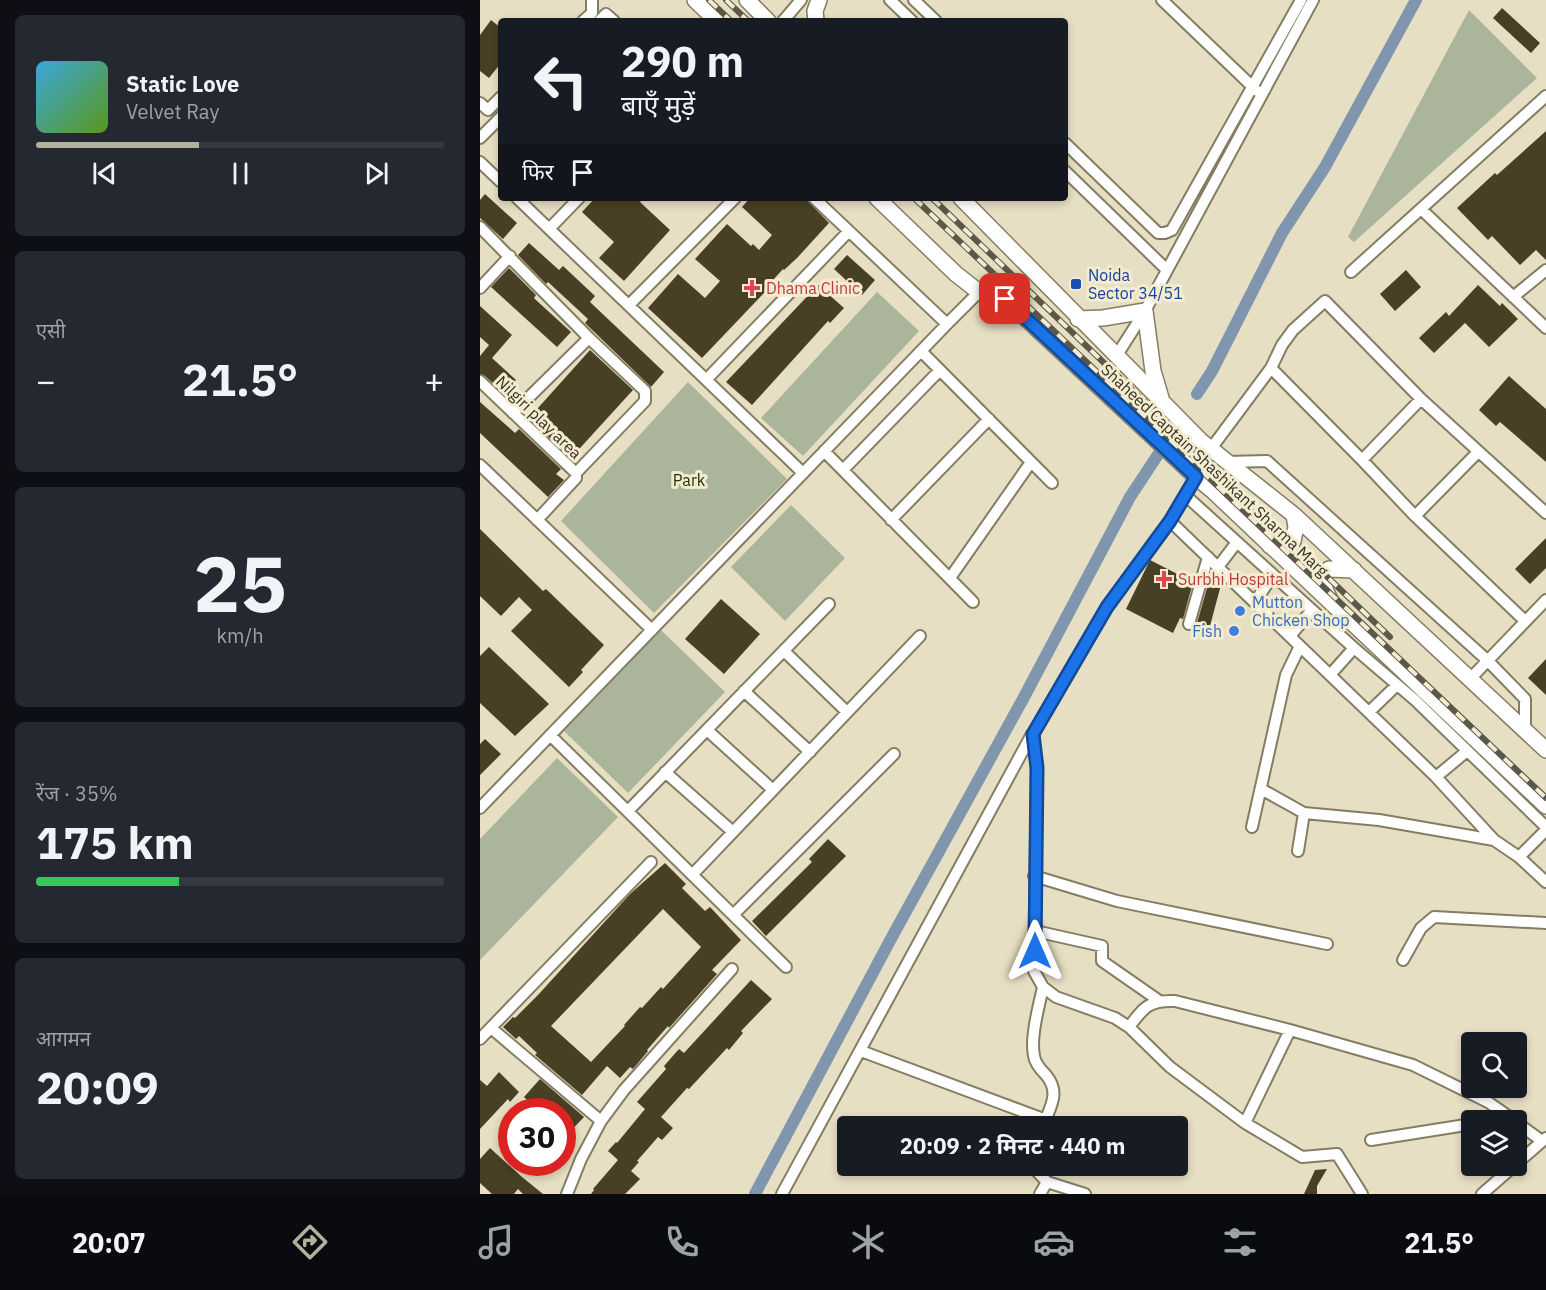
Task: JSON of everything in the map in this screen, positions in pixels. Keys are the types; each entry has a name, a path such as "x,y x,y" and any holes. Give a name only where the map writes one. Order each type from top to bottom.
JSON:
{"main road":[{"path":"695,0 714,18"},
{"path":"747,0 765,18"},
{"path":"816,18 815,11 819,0"},
{"name":"Shaheed Captain Shashikant Sharma Marg","path":"880,201 956,274 980,292 1005,299 1196,477 1213,490 1546,806"},
{"name":"Shaheed Captain Shashikant Sharma Marg","path":"964,201 1206,446 1294,515 1525,731 1545,747"},
{"path":"1078,319 1103,318 1145,311 1153,371 1165,405"},
{"path":"1270,546 1282,547 1293,541 1296,527 1294,515"},
{"path":"1331,603 1323,576 1329,569 1354,570"}],"street":[{"path":"586,18 592,13 595,0"},
{"path":"786,18 801,0"},
{"path":"890,0 909,18"},
{"path":"914,0 933,18"},
{"path":"1162,0 1262,95"},
{"path":"1068,146 1158,233 1172,230 1301,0"},
{"path":"1117,355 1145,311 1313,0"},
{"path":"1352,272 1546,96"},
{"path":"480,103 488,110 498,100"},
{"path":"480,138 498,120"},
{"path":"480,162 498,179"},
{"path":"1068,174 1167,270"},
{"path":"520,201 803,473"},
{"path":"549,229 576,201"},
{"path":"629,305 732,201"},
{"path":"817,201 946,324"},
{"path":"1420,209 1546,328"},
{"path":"480,227 589,338 645,391 647,396 645,401 537,520"},
{"path":"706,380 849,231"},
{"path":"480,288 510,256"},
{"path":"1513,297 1546,270"},
{"path":"480,808 946,324 980,292"},
{"path":"1206,446 1271,368 1282,345 1293,330 1326,301 1420,399 1546,513"},
{"path":"513,413 589,338"},
{"path":"921,351 1052,483"},
{"path":"1271,368 1415,516 1525,621"},
{"path":"843,470 940,370"},
{"name":"Nilgiri play area","path":"480,381 576,475"},
{"path":"1362,460 1420,399"},
{"path":"891,520 989,419"},
{"path":"824,451 973,602"},
{"path":"1415,516 1478,452"},
{"path":"1226,462 1267,461 1488,661 1525,699 1525,731"},
{"path":"950,578 1031,462"},
{"path":"482,470 652,630"},
{"path":"782,1194 1033,734 1107,607 1170,521 1196,477"},
{"path":"1185,495 1398,685 1546,828 1519,857"},
{"path":"1170,521 1370,712 1436,777 1494,840 1519,857 1546,882"},
{"path":"1218,567 1237,542"},
{"path":"1189,624 1208,558"},
{"path":"1255,602 1273,575"},
{"path":"1470,679 1546,600"},
{"path":"628,811 829,604"},
{"path":"1290,636 1312,610"},
{"path":"692,875 920,636"},
{"path":"1252,827 1286,675 1300,646"},
{"path":"1330,675 1354,648"},
{"path":"784,651 847,712"},
{"path":"1370,712 1398,685"},
{"path":"744,691 810,752"},
{"path":"707,730 773,790"},
{"path":"1033,734 1037,768 1034,970 1043,987 1056,997 1115,1018 1129,1027 1170,1067 1245,1123 1302,1157 1337,1154 1362,1194"},
{"path":"550,735 786,967"},
{"path":"1436,777 1467,751"},
{"path":"733,915 894,754"},
{"path":"665,772 733,832"},
{"path":"1261,789 1304,813 1379,820 1494,840"},
{"path":"1298,851 1304,813"},
{"path":"480,1039 651,862"},
{"path":"1034,876 1116,901 1327,944"},
{"path":"1403,960 1421,928 1434,917 1546,923"},
{"path":"1035,931 1102,946 1102,961 1158,1000"},
{"path":"567,1194 581,1159 601,1120 624,1090 732,969"},
{"path":"1043,987 1033,1044 1034,1057 1055,1090 1046,1116"},
{"path":"1129,1027 1145,1007 1158,1000 1175,1000 1413,1065 1500,1110"},
{"path":"491,1028 601,1120"},
{"path":"1245,1123 1290,1030"},
{"path":"861,1051 1026,1116"},
{"path":"1371,1140 1461,1126"},
{"path":"1527,1128 1544,1139 1527,1154"},
{"path":"1041,1176 1047,1182 1084,1194"},
{"path":"1482,1194 1502,1176"},
{"path":"1040,1194 1047,1182"}],"green space":[{"path":"1469,10 1537,78 1354,242 1348,237"},
{"path":"877,292 919,331 803,456 761,418"},
{"name":"Park","path":"688,382 787,479 654,613 561,521"},
{"path":"791,505 845,558 785,621 731,567"},
{"path":"661,630 725,692 628,793 564,731"},
{"path":"557,758 618,817 480,960 480,839"}],"building":[{"path":"1502,8 1540,43 1531,53 1493,18"},
{"path":"491,20 498,26 498,67 489,78 480,71 480,35"},
{"path":"1546,131 1546,260 1536,250 1520,265 1492,236 1488,240 1457,208"},
{"path":"485,194 517,223 503,239 480,218 480,200"},
{"path":"592,201 641,201 670,230 624,281 599,258 614,242 582,212"},
{"path":"747,201 808,201 829,223 797,258 783,269 764,290 765,292 702,358 648,308 678,274 705,298 720,281 695,259 727,224 751,246 753,244 759,250 772,235 742,207"},
{"path":"529,243 559,270 563,266 595,296 590,302 664,372 651,387 585,323 588,319 548,282 546,284 518,255"},
{"path":"847,255 875,280 862,295 834,269"},
{"path":"509,268 536,295 534,298 571,332 557,347 491,287"},
{"path":"1406,270 1421,287 1395,311 1380,294"},
{"path":"818,285 844,308 830,323 828,321 752,405 726,382"},
{"path":"1478,285 1500,306 1502,303 1518,319 1489,347 1465,323 1434,353 1419,338 1446,312 1449,316"},
{"path":"480,306 512,335 492,358 516,380 504,393 480,374 480,356 489,345 480,337"},
{"path":"590,350 633,390 571,458 529,418"},
{"path":"1509,376 1546,409 1546,462 1500,422 1496,426 1479,410"},
{"path":"480,402 515,433 519,429 561,469 556,474 564,480 548,497 480,433"},
{"path":"480,529 543,591 546,589 604,645 569,687 511,631 532,610 519,597 501,616 480,596"},
{"path":"1546,538 1546,568 1530,584 1515,569"},
{"path":"1150,560 1193,582 1183,619 1180,618 1173,633 1126,609"},
{"path":"1211,574 1222,581 1210,626 1197,623"},
{"path":"721,599 760,634 724,674 685,639"},
{"path":"489,647 549,704 515,736 480,703 480,656"},
{"path":"1546,659 1546,695 1528,678"},
{"path":"485,739 501,754 480,775 480,744"},
{"path":"828,839 846,856 766,936 752,921 812,862 809,859"},
{"path":"665,863 686,884 682,888 705,911 710,907 741,940 712,970 717,974 669,1028 668,1026 633,1069 630,1067 620,1078 607,1066 582,1095 535,1055 537,1053 519,1036 516,1039 503,1027 538,995 630,894","holes":["663,909 701,947 663,989 661,987 642,1008 640,1007 591,1062 551,1026"]},
{"path":"751,980 772,999 741,1031 743,1033 729,1050 727,1048 661,1117 673,1128 662,1140 658,1137 637,1161 639,1162 631,1171 640,1179 625,1194 591,1194 618,1160 608,1151 645,1109 637,1102 666,1069 664,1066 679,1049 684,1053"},
{"path":"499,1072 519,1092 514,1098 498,1098 498,1110 480,1129 480,1080 487,1086"},
{"path":"540,1079 562,1098 525,1098"},
{"path":"576,1110 584,1117 576,1125"},
{"path":"490,1148 498,1155 498,1176 521,1176 543,1194 523,1194 518,1189 514,1194 492,1194 480,1183 480,1159"},
{"path":"1327,1169 1317,1186 1317,1194 1304,1194 1315,1170"}],"waterway":[{"path":"1197,394 1212,371 1282,233 1325,167 1416,0"},
{"path":"755,1194 1130,497 1163,447"}],"railway":[{"path":"709,0 728,18"},
{"path":"726,0 745,18"},
{"path":"917,201 1546,798"},
{"path":"935,201 1390,637"}],"place":[{"name":"Noida Sector 34/51","path":"1076,284"},
{"name":"Dhama Clinic","path":"752,288"},
{"name":"Surbhi Hospital","path":"1164,579"},
{"name":"Mutton Chicken Shop","path":"1240,611"},
{"name":"Fish","path":"1234,631"}],"route":[{"path":"1005,299 1196,477 1170,521 1107,607 1033,734 1037,768 1034,876 1035,951"}]}
